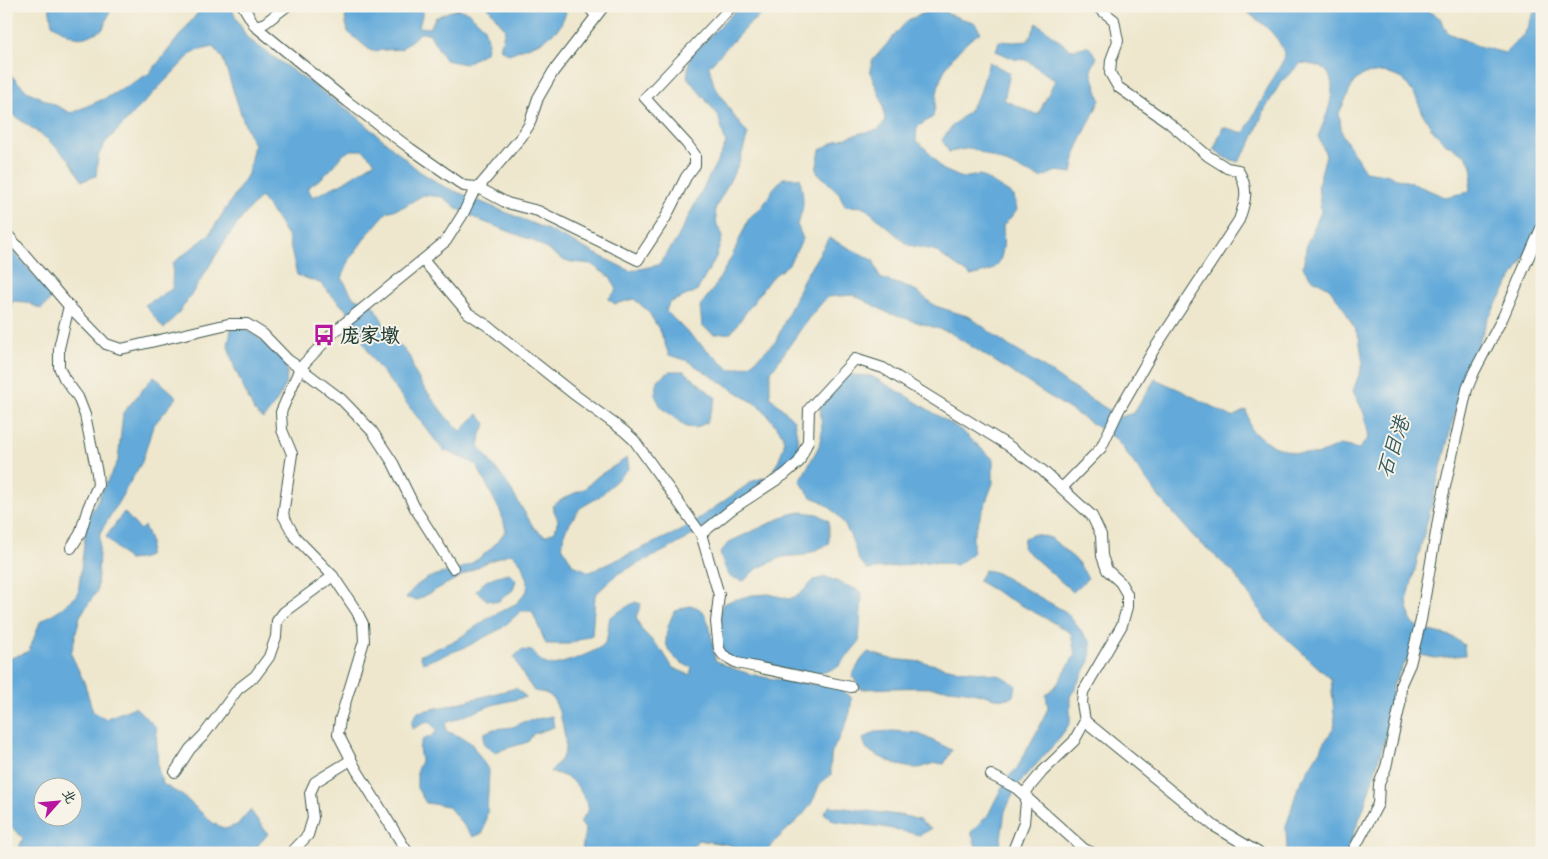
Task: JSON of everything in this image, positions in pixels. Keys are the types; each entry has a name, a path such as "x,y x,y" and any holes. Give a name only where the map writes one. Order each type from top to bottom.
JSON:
{"street":[{"path":"243,6 255,26 348,102 411,150 464,186 507,203 538,211 638,260 665,219 686,177 695,165 695,155 687,144 644,98 732,6"},
{"path":"255,26 265,22 287,6"},
{"path":"588,6 596,16"},
{"path":"410,853 406,850 351,760 338,734 340,720 364,641 363,624 333,576 295,537 283,516 292,454 282,430 281,412 300,368 335,331 446,241 463,214 474,191 522,136 529,125 538,98 553,72 604,6"},
{"path":"1062,488 1101,448 1119,410 1153,350 1239,220 1245,202 1245,182 1238,170 1227,168 1208,156 1168,122 1118,87 1110,73 1111,60 1118,40 1114,20 1096,6"},
{"path":"1352,853 1378,804 1380,784 1386,767 1400,705 1401,684 1410,664 1421,620 1440,509 1467,390 1474,372 1503,317 1542,226"},
{"path":"6,233 69,306 106,344 121,349 228,324 247,324 263,334 288,360 341,399 372,431 393,463 415,508 453,568"},
{"path":"423,260 468,313 488,326 634,440 701,534 719,595 719,606 716,611 716,630 719,649 723,655 737,663 851,687"},
{"path":"69,306 59,348 59,367 64,378 78,397 84,415 98,485 80,534 71,548"},
{"path":"701,534 732,509 784,475 799,462 808,441 809,409 855,360 883,368 1016,451 1042,470 1092,516 1101,535 1102,556 1106,570 1120,582 1126,594 1127,607 1122,625 1084,692 1082,703 1085,721 1074,741 1042,772 1027,790 1024,823 1012,853"},
{"path":"174,772 238,689 255,676 269,657 276,637 276,621 284,612 333,576"},
{"path":"1085,721 1214,826 1259,853"},
{"path":"290,853 308,835 313,818 310,793 315,782 351,760"},
{"path":"991,775 1016,788 1084,849 1094,853"}],"water":[{"path":"49,6 114,6 103,29 82,38 72,36 52,24"},
{"name":"石目港","path":"200,6 230,6 247,38 355,115 419,171 443,186 548,230 630,271 658,265 676,241 726,144 718,115 687,77 690,56 740,6 772,6 749,24 709,66 714,85 748,134 739,163 715,209 717,225 723,235 716,257 697,291 669,303 666,311 730,370 750,365 776,341 803,280 829,238 873,260 880,278 915,290 935,306 970,317 1009,346 1120,417 1134,413 1155,379 1232,417 1246,410 1251,430 1273,446 1295,453 1317,455 1340,445 1359,449 1369,437 1364,413 1353,391 1363,364 1359,337 1342,305 1329,288 1311,278 1303,267 1307,243 1321,212 1318,185 1326,155 1318,136 1330,102 1332,83 1324,69 1301,63 1281,82 1264,111 1250,145 1238,162 1226,158 1214,149 1223,127 1244,133 1285,57 1282,48 1273,34 1239,6 1419,6 1440,18 1448,33 1478,46 1505,53 1525,33 1537,6 1542,6 1542,223 1527,254 1488,318 1475,352 1456,408 1407,601 1411,622 1420,629 1451,636 1464,645 1465,655 1435,658 1421,655 1404,663 1393,685 1391,719 1364,807 1346,853 1287,853 1286,827 1298,787 1335,725 1331,679 1267,621 1234,573 1194,537 1159,497 1116,439 949,332 888,313 854,295 827,297 808,319 770,373 770,397 794,420 800,452 776,479 739,508 674,546 617,574 595,595 592,635 568,644 546,644 532,611 521,611 502,628 466,647 423,663 420,655 455,641 490,617 517,603 527,591 528,580 521,563 511,553 487,562 417,600 406,598 423,581 438,574 463,568 477,560 496,543 506,530 501,513 476,464 443,450 373,360 346,310 320,283 297,275 288,237 261,197 228,236 192,294 164,329 145,305 172,289 173,263 209,235 248,174 254,145 243,120 223,59 213,47 193,52 105,143 98,156 96,176 82,181 69,159 46,138 6,110 6,70 27,91 71,113 108,97 150,73 200,10","holes":["1384,72 1403,79 1416,97 1433,131 1445,143 1466,155 1473,170 1469,192 1445,197 1385,174 1365,171 1342,134 1339,113 1354,82 1364,74","351,150 363,150 375,162 342,183 313,197 307,188 326,174 341,156","423,195 443,197 458,209 479,220 534,241 565,261 591,264 611,278 617,290 608,299 615,304 634,299 648,311 660,331 669,355 686,360 762,408 783,435 784,446 778,462 769,476 753,481 682,530 590,572 573,565 562,546 565,531 580,508 599,497 629,468 627,458 598,476 584,489 552,506 558,520 555,531 545,536 534,528 506,482 479,447 481,434 486,424 478,414 461,431 446,417 422,385 413,369 412,360 401,346 387,335 382,320 373,305 353,297 342,278 350,259 367,235 387,212 403,207"]},
{"path":"351,6 422,6 423,11 419,27 430,28 435,18 448,12 459,9 468,12 484,27 488,42 486,52 465,64 445,60 429,33 420,33 401,49 371,51 348,32 345,18"},
{"path":"487,6 562,6 566,13 559,28 543,41 509,54 500,49 505,29"},
{"path":"941,10 974,22 981,32 959,50 946,67 939,83 933,117 917,127 916,140 928,151 942,169 962,178 980,175 1014,196 1017,210 1003,226 1003,251 996,267 971,276 934,250 908,245 864,207 845,206 839,193 816,171 820,150 838,140 878,130 885,122 883,104 870,72 872,61 908,20 927,12"},
{"path":"1037,23 1071,50 1088,46 1097,57 1091,70 1100,100 1077,148 1072,173 1056,171 1041,178 971,148 949,152 942,140 952,126 968,112 980,93 989,62 1010,73 1004,100 1038,115 1055,80 1026,60 1014,59 996,51 999,41 1028,41"},
{"path":"783,178 800,178 803,207 797,224 803,239 789,264 770,279 731,333 714,334 702,326 700,306 714,288 733,254 749,218 763,206 773,189"},
{"path":"6,243 51,295 48,303 41,309 26,302 13,301 6,314"},
{"path":"239,327 260,339 281,357 287,370 287,378 282,393 263,419 254,411 235,369 228,346 231,329"},
{"path":"670,371 684,371 716,398 707,422 696,428 686,427 661,407 655,395 658,380"},
{"path":"851,375 871,376 913,400 961,430 993,459 993,483 973,536 973,553 957,565 927,562 868,570 858,559 849,533 841,520 824,503 811,497 800,481 819,446 822,432 820,402 829,388"},
{"path":"154,376 177,397 153,426 142,462 100,533 97,591 80,616 71,654 84,682 93,712 105,719 135,707 156,727 158,769 163,784 183,796 213,823 225,829 237,825 250,810 268,834 258,845 261,853 17,853 23,838 6,822 6,660 29,651 40,622 62,608 78,594 87,520 118,461 123,413"},
{"path":"124,512 140,530 144,526 150,541 148,556 128,560 106,537"},
{"path":"802,512 818,514 829,521 829,544 805,555 782,557 756,569 744,581 730,577 720,553 729,542 790,514"},
{"path":"1035,534 1051,538 1077,561 1088,578 1073,592 1023,548 1024,538"},
{"path":"985,570 995,572 1066,612 1091,643 1090,661 1070,697 1070,723 1058,740 1017,786 1005,811 999,853 973,853 977,849 971,832 988,815 1005,781 1017,768 1048,708 1046,695 1056,686 1075,655 1071,633 978,581"},
{"path":"509,573 516,580 513,590 497,602 487,600 476,591 491,579"},
{"path":"826,577 862,592 859,642 838,667 819,674 732,663 721,656 719,622 722,605 752,595 769,594 789,599 799,595 814,580"},
{"path":"635,602 641,604 636,617 641,629 663,652 673,668 690,675 692,668 675,658 670,652 666,638 674,612 693,606 704,614 708,621 715,660 729,667 760,676 839,688 851,697 848,719 832,752 831,775 819,786 812,802 804,813 775,841 766,853 742,853 730,845 698,840 693,846 704,853 580,853 582,851 585,829 580,822 589,809 579,789 571,780 550,772 561,759 565,749 559,712 549,695 534,691 514,657 521,650 532,651 542,662 555,665 587,654 601,647 606,641 610,617"},
{"path":"868,652 891,659 923,662 957,670 1001,676 1016,685 1014,696 999,698 962,690 933,688 861,689 852,676"},
{"path":"516,688 526,697 492,705 446,723 446,731 471,743 489,771 487,813 483,833 473,837 448,806 426,803 417,788 417,770 421,761 419,748 422,740 432,736 437,730 429,721 412,729 412,721 418,712"},
{"path":"552,716 554,727 533,734 528,742 494,752 484,744 484,733"},
{"path":"875,732 917,733 952,750 944,764 935,763 923,767 910,768 867,750 863,739"},
{"path":"830,806 905,816 919,820 931,829 920,835 883,827 834,821 824,813"}],"place":[{"name":"庞家墩","path":"324,335"}]}
